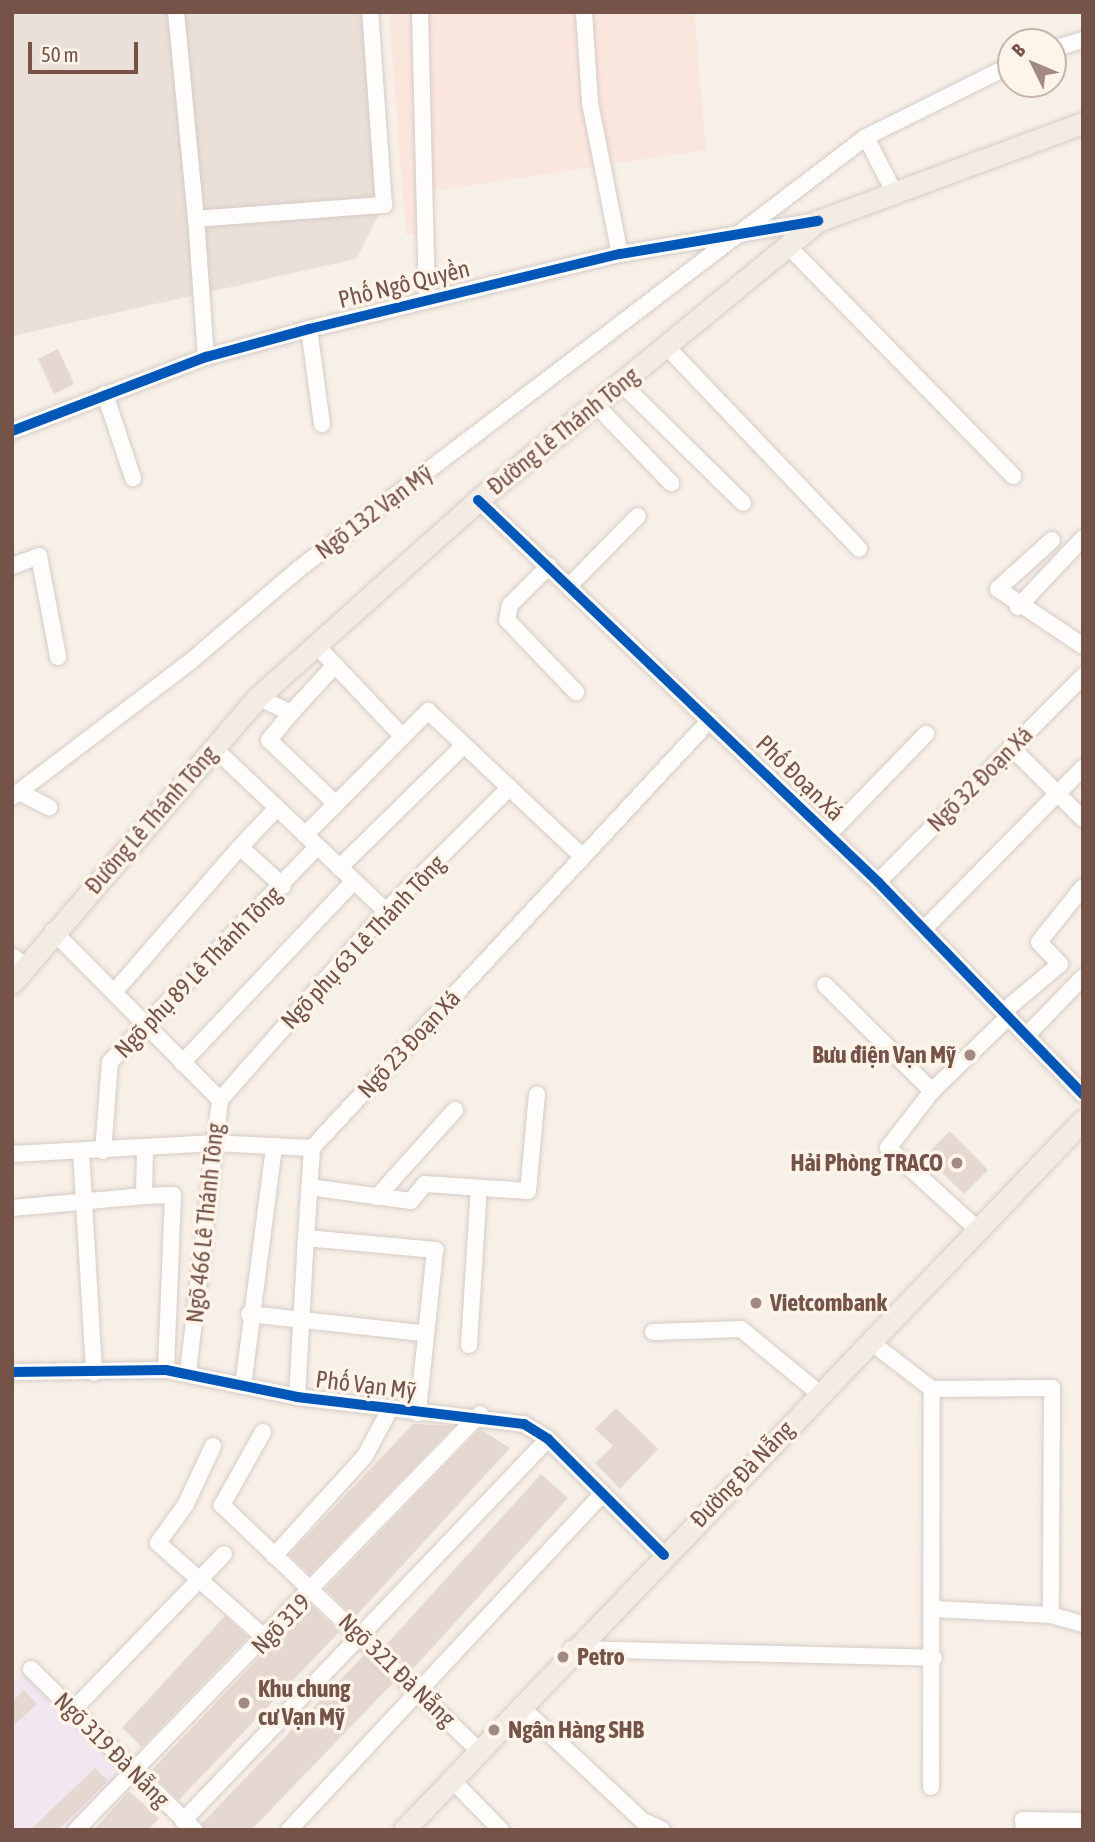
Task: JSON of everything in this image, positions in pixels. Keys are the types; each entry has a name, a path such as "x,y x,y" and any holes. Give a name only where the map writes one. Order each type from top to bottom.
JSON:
{"main road":[{"name":"Đường Lê Thánh Tông","path":"12,983 19,961 53,931 258,697 478,500 818,221 896,195 1082,124"},
{"name":"Đường Đà Nẵng","path":"404,1830 572,1649 872,1343 976,1228 1083,1121"}],"street":[{"path":"176,12 206,357"},
{"path":"196,219 384,205 370,12"},
{"path":"420,12 427,300"},
{"path":"584,12 590,103 620,254"},
{"name":"Ngõ 132 Vạn Mỹ","path":"15,795 191,662 300,568 866,137 997,72"},
{"path":"866,137 896,195"},
{"name":"Phố Ngô Quyền","path":"12,431 206,357 309,329 620,254 818,221"},
{"path":"788,246 1013,477"},
{"path":"309,329 321,424"},
{"path":"666,346 859,549"},
{"path":"621,383 743,503"},
{"path":"105,394 132,478"},
{"path":"595,404 671,482"},
{"name":"Phố Đoạn Xá","path":"478,500 878,882 1083,1094"},
{"path":"569,586 638,516"},
{"path":"1018,607 1083,538"},
{"path":"1052,540 998,589 1018,607 1083,646"},
{"path":"12,566 39,556 58,657"},
{"path":"549,566 510,605 507,620 576,692"},
{"path":"315,644 402,736"},
{"path":"335,665 269,740 336,803"},
{"name":"Ngõ 32 Đoạn Xá","path":"878,882 1083,676"},
{"path":"258,697 291,713"},
{"path":"305,835 428,711 583,857"},
{"name":"Ngõ 23 Đoạn Xá","path":"312,1148 710,720"},
{"path":"828,835 926,734"},
{"path":"339,868 464,744"},
{"path":"1011,747 1083,819"},
{"path":"214,748 386,911"},
{"path":"924,929 1083,768"},
{"name":"Ngõ phụ 63 Lê Thánh Tông","path":"220,1100 386,911 510,787"},
{"path":"15,795 49,807"},
{"path":"116,990 277,808"},
{"name":"Ngõ phụ 89 Lê Thánh Tông","path":"103,1151 110,1062 283,886 317,847"},
{"path":"240,848 283,886"},
{"path":"182,1063 354,881"},
{"path":"976,1228 888,1148 932,1091 1060,964 1039,942 1083,887"},
{"name":"Ngõ 466 Lê Thánh Tông","path":"53,931 116,990 147,1026 220,1100 212,1143 188,1373"},
{"path":"1027,1035 1083,977"},
{"path":"825,985 932,1091"},
{"path":"309,1187 411,1202 425,1185 528,1191 537,1094"},
{"path":"377,1197 455,1110"},
{"path":"12,1154 145,1151 212,1143 312,1148 298,1397"},
{"path":"243,1385 249,1314 274,1147"},
{"path":"144,1196 145,1151"},
{"path":"81,1152 94,1373"},
{"path":"469,1345 479,1188"},
{"path":"12,1208 173,1195 166,1370"},
{"path":"306,1238 435,1250 422,1333 418,1413"},
{"path":"249,1314 304,1323 422,1333"},
{"path":"653,1332 741,1329 820,1394"},
{"path":"872,1343 932,1389 1052,1388 1051,1615"},
{"name":"Phố Vạn Mỹ","path":"12,1372 166,1370 298,1397 418,1413 480,1414 524,1424 548,1439 600,1496 664,1555"},
{"path":"931,1787 934,1658 932,1389"},
{"path":"274,1556 365,1456 389,1410"},
{"name":"Ngõ 319","path":"76,1830 313,1591 480,1414"},
{"name":"Ngõ 321 Đà Nẵng","path":"263,1432 222,1505 274,1556 365,1637 478,1750"},
{"path":"189,1825 548,1439"},
{"path":"213,1447 186,1504 158,1544 266,1639"},
{"path":"289,1830 420,1694 600,1496"},
{"path":"73,1710 224,1554"},
{"path":"934,1609 1051,1615 1083,1623"},
{"path":"572,1649 934,1658"},
{"name":"Ngõ 319 Đà Nẵng","path":"31,1669 189,1825"},
{"path":"520,1706 643,1821 662,1830"},
{"path":"452,1780 501,1830"},
{"path":"1023,1825 1083,1821"}],"shaded area":[{"path":"12,12 370,12 384,205 356,259 12,336"},
{"path":"389,12 694,12 706,150 420,193 422,234 406,235"},
{"path":"25,1671 126,1771 66,1830 12,1830 12,1684"}],"building":[{"path":"58,349 74,384 54,394 38,359"},
{"name":"Hải Phòng TRACO","path":"950,1131 988,1170 964,1194 925,1156"},
{"path":"616,1408 658,1449 620,1489 595,1463 613,1446 595,1429"},
{"path":"413,1424 454,1426 310,1574 289,1555"},
{"name":"Khu chung cư Vạn Mỹ","path":"480,1429 510,1448 355,1617 325,1589"},
{"name":"Khu chung cư Vạn Mỹ","path":"541,1474 568,1498 412,1670 385,1646"},
{"name":"Khu chung cư Vạn Mỹ","path":"310,1604 339,1632 179,1800 150,1772"},
{"name":"Khu chung cư Vạn Mỹ","path":"225,1616 248,1637 142,1747 122,1728"},
{"name":"Khu chung cư Vạn Mỹ","path":"364,1655 393,1683 251,1830 204,1830 202,1823"},
{"path":"24,1690 37,1704 12,1727 12,1702"},
{"path":"95,1768 108,1781 58,1830 30,1830"},
{"path":"129,1791 159,1818 148,1830 94,1830"}],"cycle path":[{"path":"12,431 206,357 309,329 620,254 818,221"},
{"path":"478,500 878,882 1083,1094"},
{"path":"12,1372 166,1370 297,1397 524,1424 548,1439 664,1555"}],"place":[{"name":"Bưu điện Vạn Mỹ","path":"970,1055"},
{"name":"Hải Phòng TRACO","path":"957,1163"},
{"name":"Vietcombank","path":"756,1303"},
{"name":"Petro","path":"563,1657"},
{"name":"Khu chung cư Vạn Mỹ","path":"244,1703"},
{"name":"Ngân Hàng SHB","path":"494,1730"}]}
